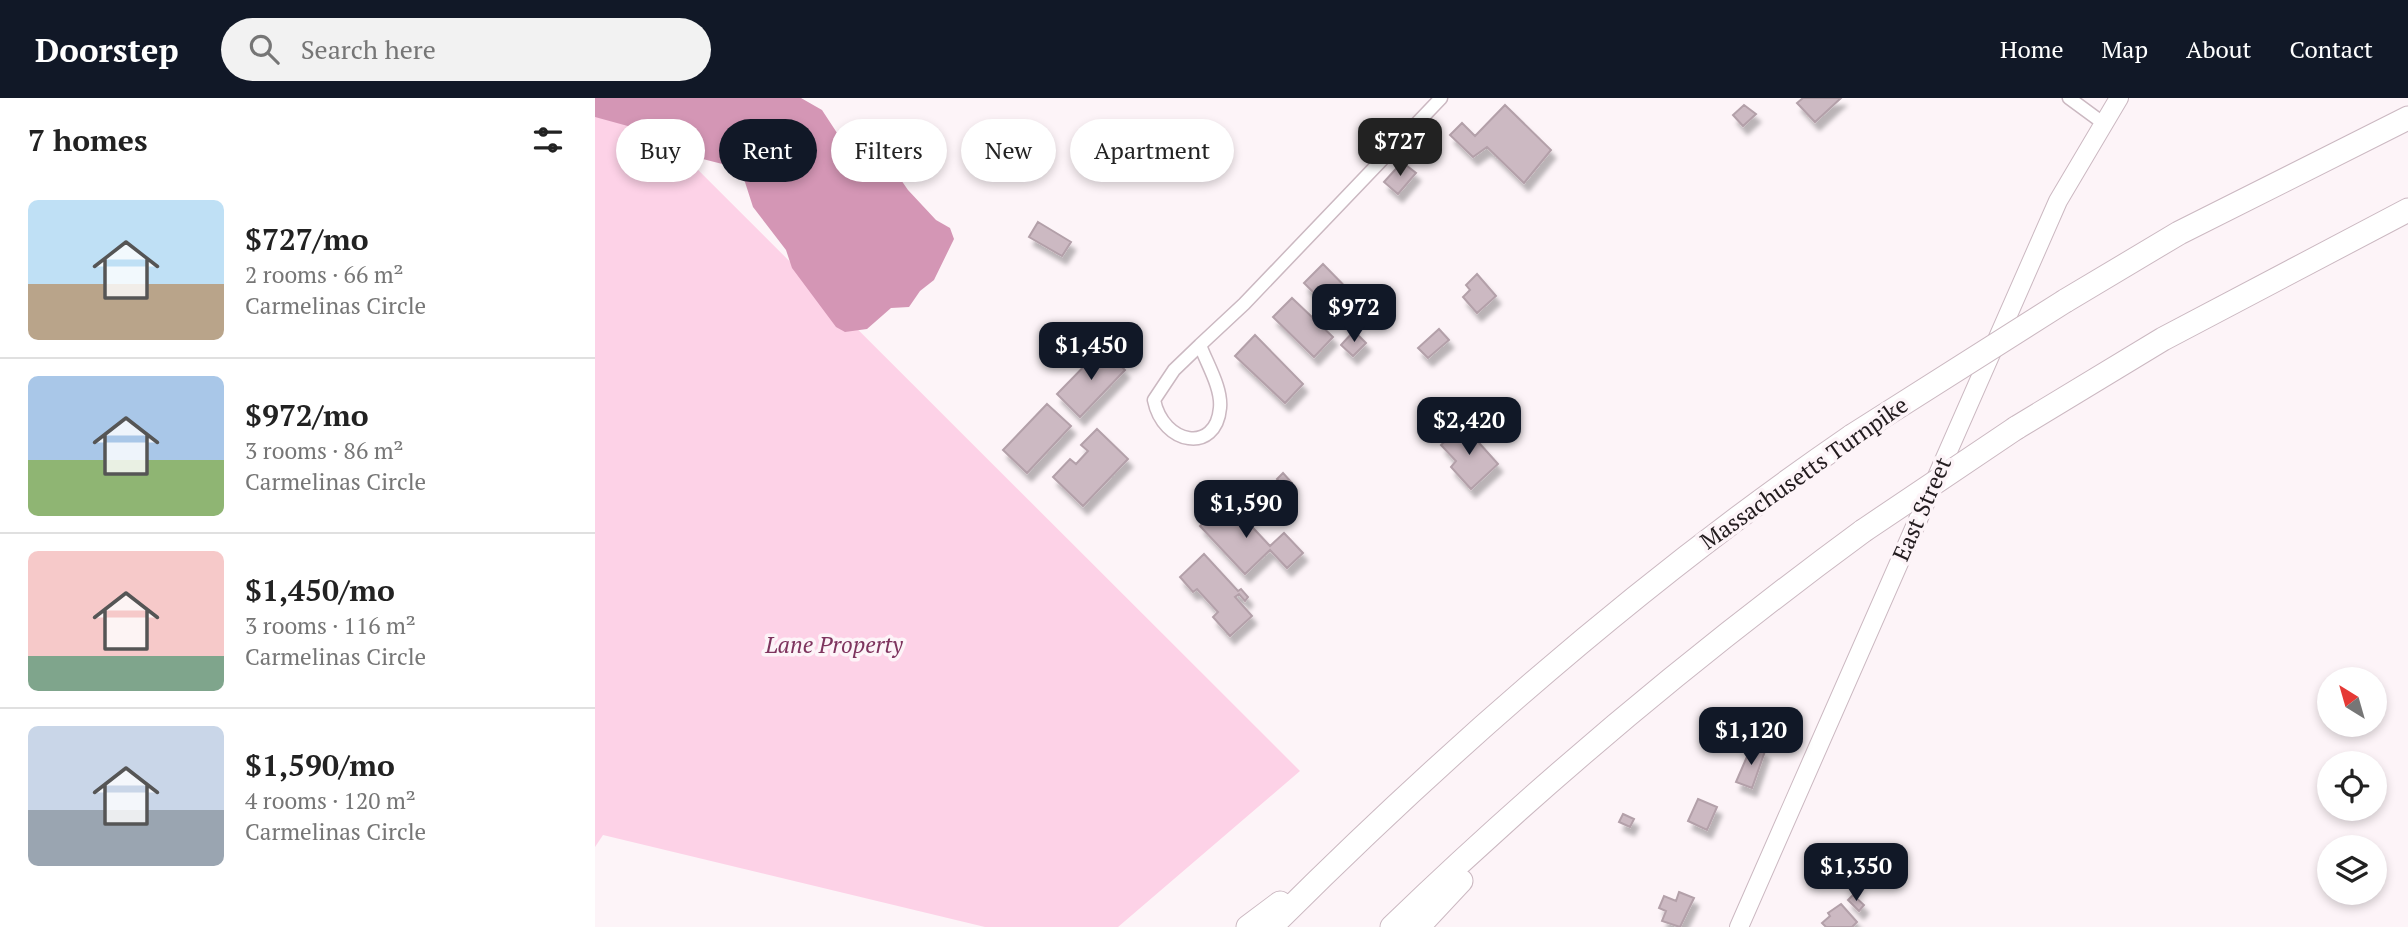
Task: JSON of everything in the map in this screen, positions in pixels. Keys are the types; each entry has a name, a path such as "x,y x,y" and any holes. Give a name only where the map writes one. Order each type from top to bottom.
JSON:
{"highway":[{"name":"Massachusetts Turnpike","path":"1271,927 1346,851 1443,760 1602,624 1719,532 1852,436 2064,301 2179,233 2408,117"},
{"path":"1392,927 1475,846 1593,743 1719,639 1863,531 2016,428 2163,339 2408,210"},
{"path":"1418,927 1593,743"},
{"path":"1248,927 1346,851"}],"main road":[{"name":"East Street","path":"1739,927 2058,201 2119,98"}],"street":[{"path":"1200,345 1220,406 1217,422 1207,432 1193,439 1176,436 1157,416 1154,400 1174,370 1200,345 1244,304 1441,98"},
{"path":"2069,98 2103,123"}],"green space":[{"name":"Lane Property","path":"595,98 626,98 647,119 616,119 616,182 705,182 705,177 1300,771 1118,927 985,927 603,835 595,847"}],"shaded area":[{"path":"595,98 801,98 822,110 831,124 831,182 902,182 936,220 950,228 954,239 934,280 920,291 909,307 891,308 867,329 845,332 836,327 792,268 786,250 753,207 745,182 817,182 817,119 719,119 719,163 705,160 705,119 616,119 616,123 595,117"}],"building":[{"path":"1803,98 1841,98 1815,122 1797,103"},
{"path":"1505,105 1551,150 1524,183 1487,147 1473,157 1450,135 1462,123 1475,136"},
{"path":"1744,105 1756,114 1743,126 1733,115"},
{"path":"1402,162 1416,173 1398,194 1384,182"},
{"path":"1038,222 1071,242 1062,256 1029,237"},
{"path":"1323,264 1365,307 1346,325 1304,283"},
{"path":"1477,274 1496,296 1477,313 1463,297 1470,290 1466,285"},
{"path":"1292,298 1333,337 1314,357 1273,317"},
{"path":"1439,329 1449,340 1428,358 1418,348"},
{"path":"1354,331 1366,343 1353,356 1341,345"},
{"path":"1255,335 1303,384 1285,403 1235,356"},
{"path":"1102,348 1125,370 1080,417 1057,394"},
{"path":"1047,404 1071,426 1027,473 1003,450"},
{"path":"1463,425 1498,464 1471,489 1451,467 1456,461 1441,445"},
{"path":"1097,429 1128,459 1083,506 1053,477 1070,459 1076,464 1088,451 1081,445"},
{"path":"1283,473 1292,483 1286,489 1277,479"},
{"path":"1227,500 1270,546 1284,533 1303,553 1287,568 1270,550 1245,574 1200,526"},
{"path":"1204,554 1238,591 1241,589 1248,597 1245,601 1239,594 1235,597 1252,616 1230,636 1213,617 1218,612 1197,589 1193,592 1180,577"},
{"path":"1752,745 1765,751 1752,788 1736,782"},
{"path":"1698,799 1717,807 1707,830 1688,821"},
{"path":"1623,814 1634,819 1630,827 1619,822"},
{"path":"1679,892 1694,898 1680,927 1662,921 1666,911 1659,908 1664,896 1676,901"},
{"path":"1853,895 1864,905 1859,911 1848,900"},
{"path":"1841,904 1857,922 1852,927 1826,927 1822,923 1830,916 1828,913"}]}
